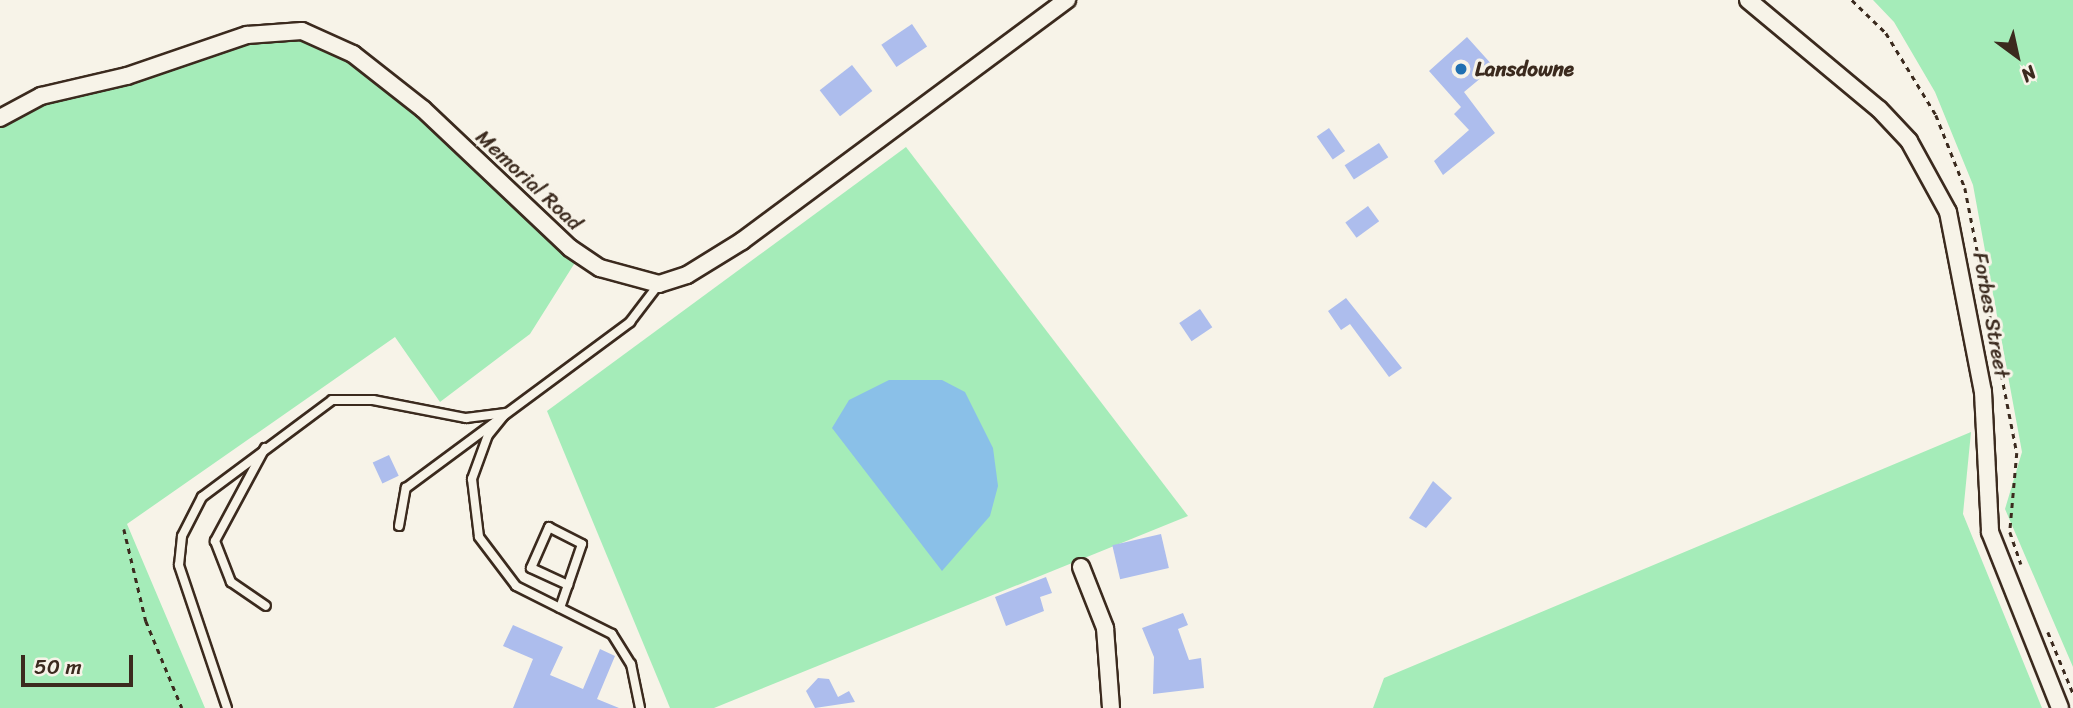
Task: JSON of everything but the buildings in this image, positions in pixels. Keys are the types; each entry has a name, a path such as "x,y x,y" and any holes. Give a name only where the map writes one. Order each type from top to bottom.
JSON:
{"street":[{"path":"659,284 687,275 742,241 1067,0"},
{"name":"Forbes Street","path":"1748,0 1879,109 1909,141 1948,212 1983,392 1990,532 2060,708"},
{"name":"Memorial Road","path":"0,118 41,96 127,76 247,35 302,32 353,54 423,109 570,248 600,268 659,284"},
{"path":"1081,567 1105,628 1111,708"}],"lane":[{"path":"399,526 407,488 630,322 659,284"},
{"path":"227,708 187,597 179,565 182,536 202,497 268,443 332,400 373,400 466,418 506,414"},
{"path":"506,414 479,456 472,479 475,524 488,552 516,586 597,623 622,647 638,681 639,708"},
{"path":"266,606 231,582 215,541 268,443"},
{"path":"560,608 568,585 582,544 549,527 531,568 568,585"}],"path":[{"path":"124,529 146,621 182,708"}],"green space":[{"path":"1873,0 2073,0 2073,667 2005,509 2022,452 1973,185 1935,92 1894,22"},
{"path":"293,35 339,52 442,134 576,261 530,334 440,402 395,337 127,524 205,708 0,708 0,124 31,106 238,43"},
{"path":"906,147 1188,516 714,708 670,708 547,411"},
{"path":"1971,432 1963,514 2042,708 1373,708 1384,678"}],"water":[{"path":"889,380 942,380 965,392 993,448 998,486 990,516 942,571 832,428 849,400"}],"place":[{"name":"Lansdowne","path":"1461,69"}]}
